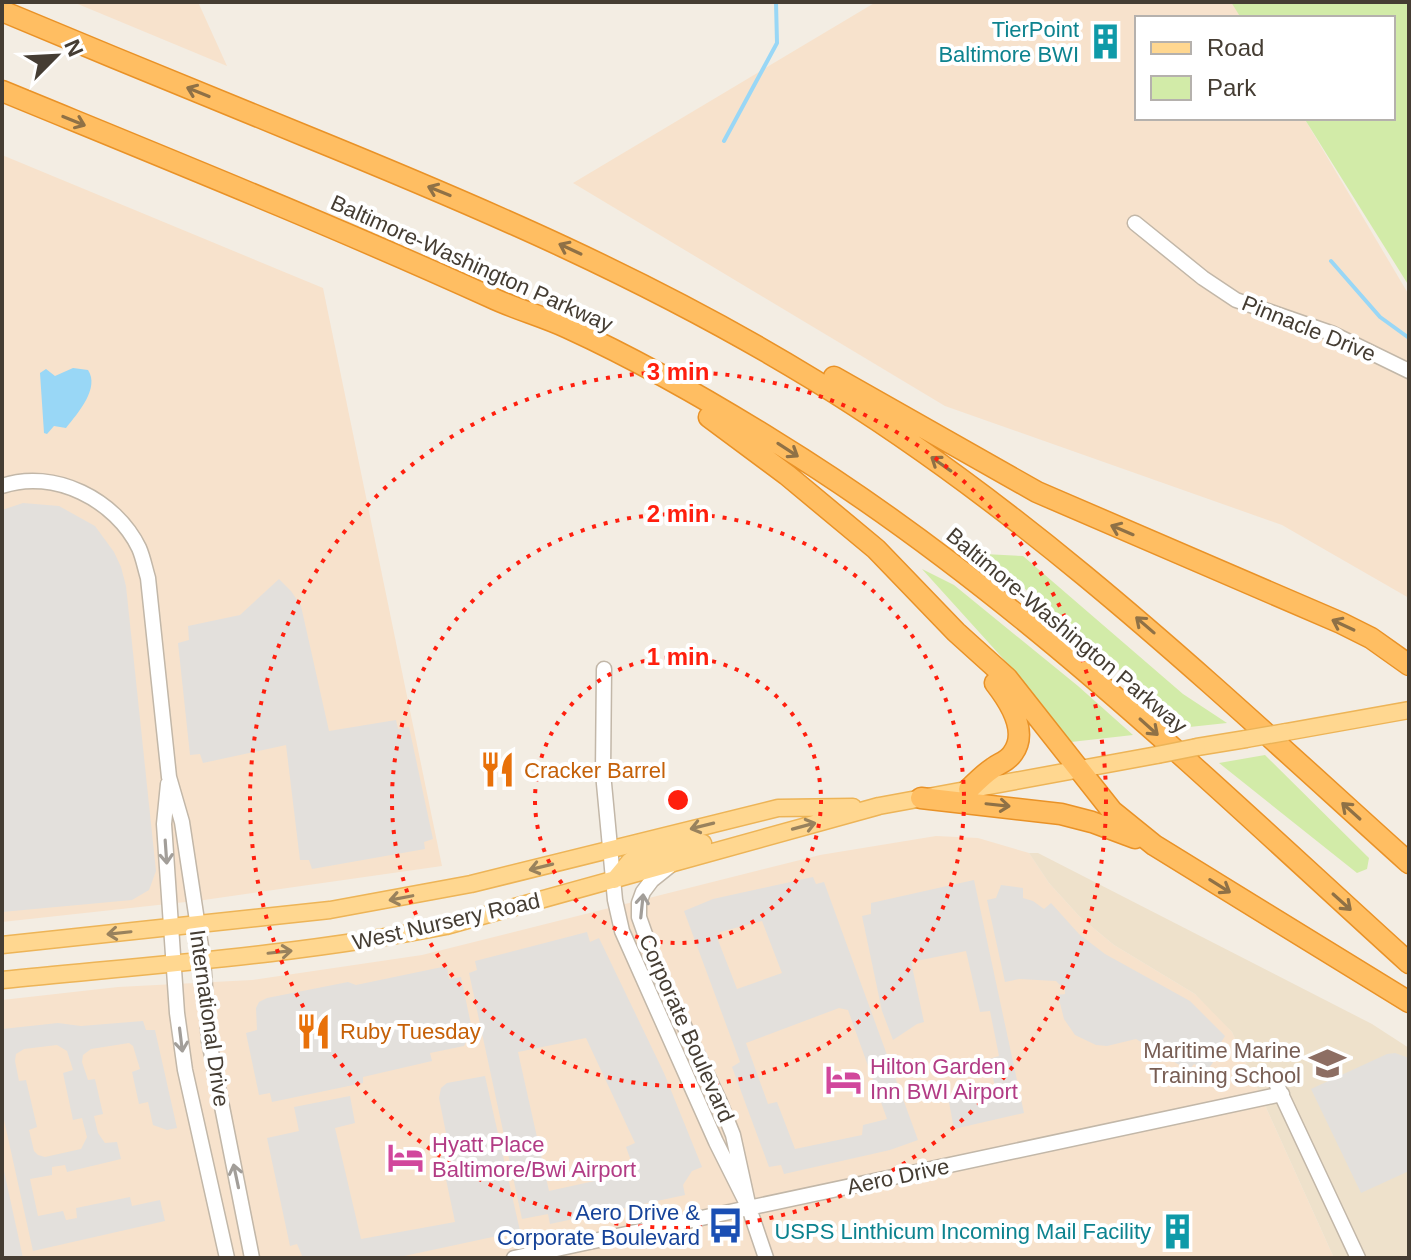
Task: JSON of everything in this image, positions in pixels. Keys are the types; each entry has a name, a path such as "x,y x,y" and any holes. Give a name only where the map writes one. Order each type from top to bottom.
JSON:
{"highway":[{"path":"2,11 489,211 629,277 725,316 1037,492 1341,623 1371,638 1409,665"},
{"name":"Baltimore-Washington Parkway","path":"2,91 567,327 774,441 918,537 997,597 1082,668 1409,963"},
{"path":"629,277 815,380 975,488 1142,622 1409,863"},
{"path":"495,299 675,396 724,427 876,549 956,632 1007,678 1112,811 1154,845 1409,1002"},
{"path":"956,632 1010,703 1020,736 1015,752 969,789"},
{"path":"921,798 1061,814 1154,845"}],"main road":[{"name":"West Nursery Road","path":"2,980 319,949 382,939 446,926 879,806 1409,710"},
{"name":"West Nursery Road","path":"2,945 330,910 471,884 778,808 879,806"},
{"path":"614,880 630,861 759,828 778,808"}],"street":[{"name":"Pinnacle Drive","path":"1135,223 1203,278 1236,300 1331,333 1409,371"},
{"name":"International Drive","path":"2,486 39,481 62,485 87,495 110,510 139,549 148,578 169,777 182,822 203,960 209,1041 252,1258"},
{"name":"Corporate Boulevard","path":"604,669 603,773 615,900 622,931 749,1208 766,1258"},
{"name":"International Drive","path":"169,777 164,824 185,1070 227,1258"},
{"name":"Corporate Boulevard","path":"675,862 652,880 643,892 639,917 657,968 733,1135 749,1208"},
{"name":"Aero Drive","path":"514,1258 1279,1088 1358,1258"}],"shaded area":[{"path":"73,2 198,2 227,66"},
{"path":"876,2 1235,2 1244,16 1135,16 1135,120 1305,120 1409,295 1409,598 1282,525 945,406 573,183"},
{"path":"2,155 323,288 442,866 204,900 2,922"},
{"path":"23,503 59,506 95,526 121,567 126,586 156,871 149,890 132,900 2,912 2,510"},
{"path":"279,579 301,606 329,731 396,720 398,729 409,727 433,839 424,842 425,849 312,869 309,860 300,860 286,745 203,763 200,754 190,755 178,643 189,640 188,626 240,615"},
{"path":"936,836 978,838 1029,853 1049,883 1080,917 1114,945 1195,994 1211,1009 1232,1032 1334,1258 2,1258 2,1000 118,987 252,980 422,955 820,855"},
{"name":"Maritime Marine Training School","path":"1029,853 1038,853 1372,1024 1409,1048 1409,1258 1334,1258 1232,1032 1195,994 1114,945 1080,917 1049,883"},
{"path":"813,877 816,884 824,882 918,1140 890,1150 784,1174 781,1165 769,1167 732,1067 740,1062 684,911 713,899","holes":["762,921 782,973 737,989 718,940 720,932","839,1008 848,1010 887,1119 863,1125 862,1135 795,1149 777,1102 768,1104 746,1043"]},
{"path":"974,880 1024,1113 954,1129 948,1097 995,1087 989,1059 999,1056 990,1011 980,1012 966,951 911,962 924,1022 893,1040 882,1011 862,916 871,914 871,903"},
{"path":"1001,885 1023,888 1023,898 1044,909 1051,903 1079,934 1105,954 1190,1001 1225,1036 1220,1044 1221,1051 1207,1071 1194,1064 1185,1076 1178,1072 1181,1066 1136,1039 1107,1046 1096,1045 1075,1035 1064,1019 1058,995 1065,994 1065,990 1056,981 1019,979 1005,982 987,900 996,898"},
{"path":"587,932 590,942 599,938 664,1073 702,1167 692,1171 683,1185 685,1195 550,1224 548,1214 522,1219 469,973 477,970 475,961","holes":["586,1038 635,1143 626,1147 635,1172 549,1191 518,1052"]},
{"path":"447,966 449,979 461,977 474,1039 467,1040 464,1046 430,1053 432,1061 363,1077 363,1083 272,1102 270,1093 259,1095 246,1033 257,1030 256,1008 259,1002 348,982 356,985"},
{"path":"143,1021 146,1030 155,1030 177,1128 167,1130 153,1125 148,1102 139,1104 132,1072 140,1069 133,1046 129,1043 91,1049 83,1055 82,1062 88,1080 95,1079 103,1114 94,1116 98,1133 105,1143 117,1142 121,1159 67,1172 65,1165 52,1167 52,1175 30,1179 38,1216 63,1211 66,1220 77,1218 76,1208 130,1197 132,1206 160,1200 165,1221 33,1251 2,1111 2,1029 58,1023 81,1026","holes":["57,1045 67,1051 73,1070 63,1073 73,1120 82,1118 87,1137 81,1149 45,1157 34,1151 29,1130 37,1127 26,1080 19,1081 16,1054 24,1049"]},
{"path":"1395,1053 1409,1058 1409,1171 1361,1193 1311,1089"},
{"path":"485,1076 520,1231 395,1258 303,1258 297,1244 290,1246 267,1138 299,1131 294,1107 350,1096 355,1123 335,1128 361,1239 455,1222 440,1151 449,1148 439,1098 441,1088 447,1083"},
{"path":"2,1162 23,1258 2,1258"}],"green space":[{"path":"1231,2 1409,2 1409,286 1305,120 1395,120 1395,16 1240,16"},
{"path":"984,554 1023,556 1183,694 1227,723 1180,728 1111,662"},
{"path":"922,569 954,585 1133,735 1071,742 1017,674"},
{"path":"1265,755 1369,858 1367,869 1357,873 1219,763"}],"water":[{"path":"73,368 88,370 91,377 86,400 66,428 54,426 47,434 44,433 40,373 46,369 55,376"}],"waterway":[{"path":"724,141 777,43 776,2"},
{"path":"1331,261 1380,317 1409,338"}],"place":[{"name":"TierPoint Baltimore BWI","path":"1105,42"},
{"name":"Cracker Barrel","path":"498,770"},
{"name":"Ruby Tuesday","path":"314,1031"},
{"name":"Maritime Marine Training School","path":"1327,1063"},
{"name":"Hilton Garden Inn BWI Airport","path":"844,1079"},
{"name":"Hyatt Place Baltimore/Bwi Airport","path":"406,1157"},
{"name":"Aero Drive & Corporate Boulevard","path":"726,1225"},
{"name":"USPS Linthicum Incoming Mail Facility","path":"1177,1231"}]}
